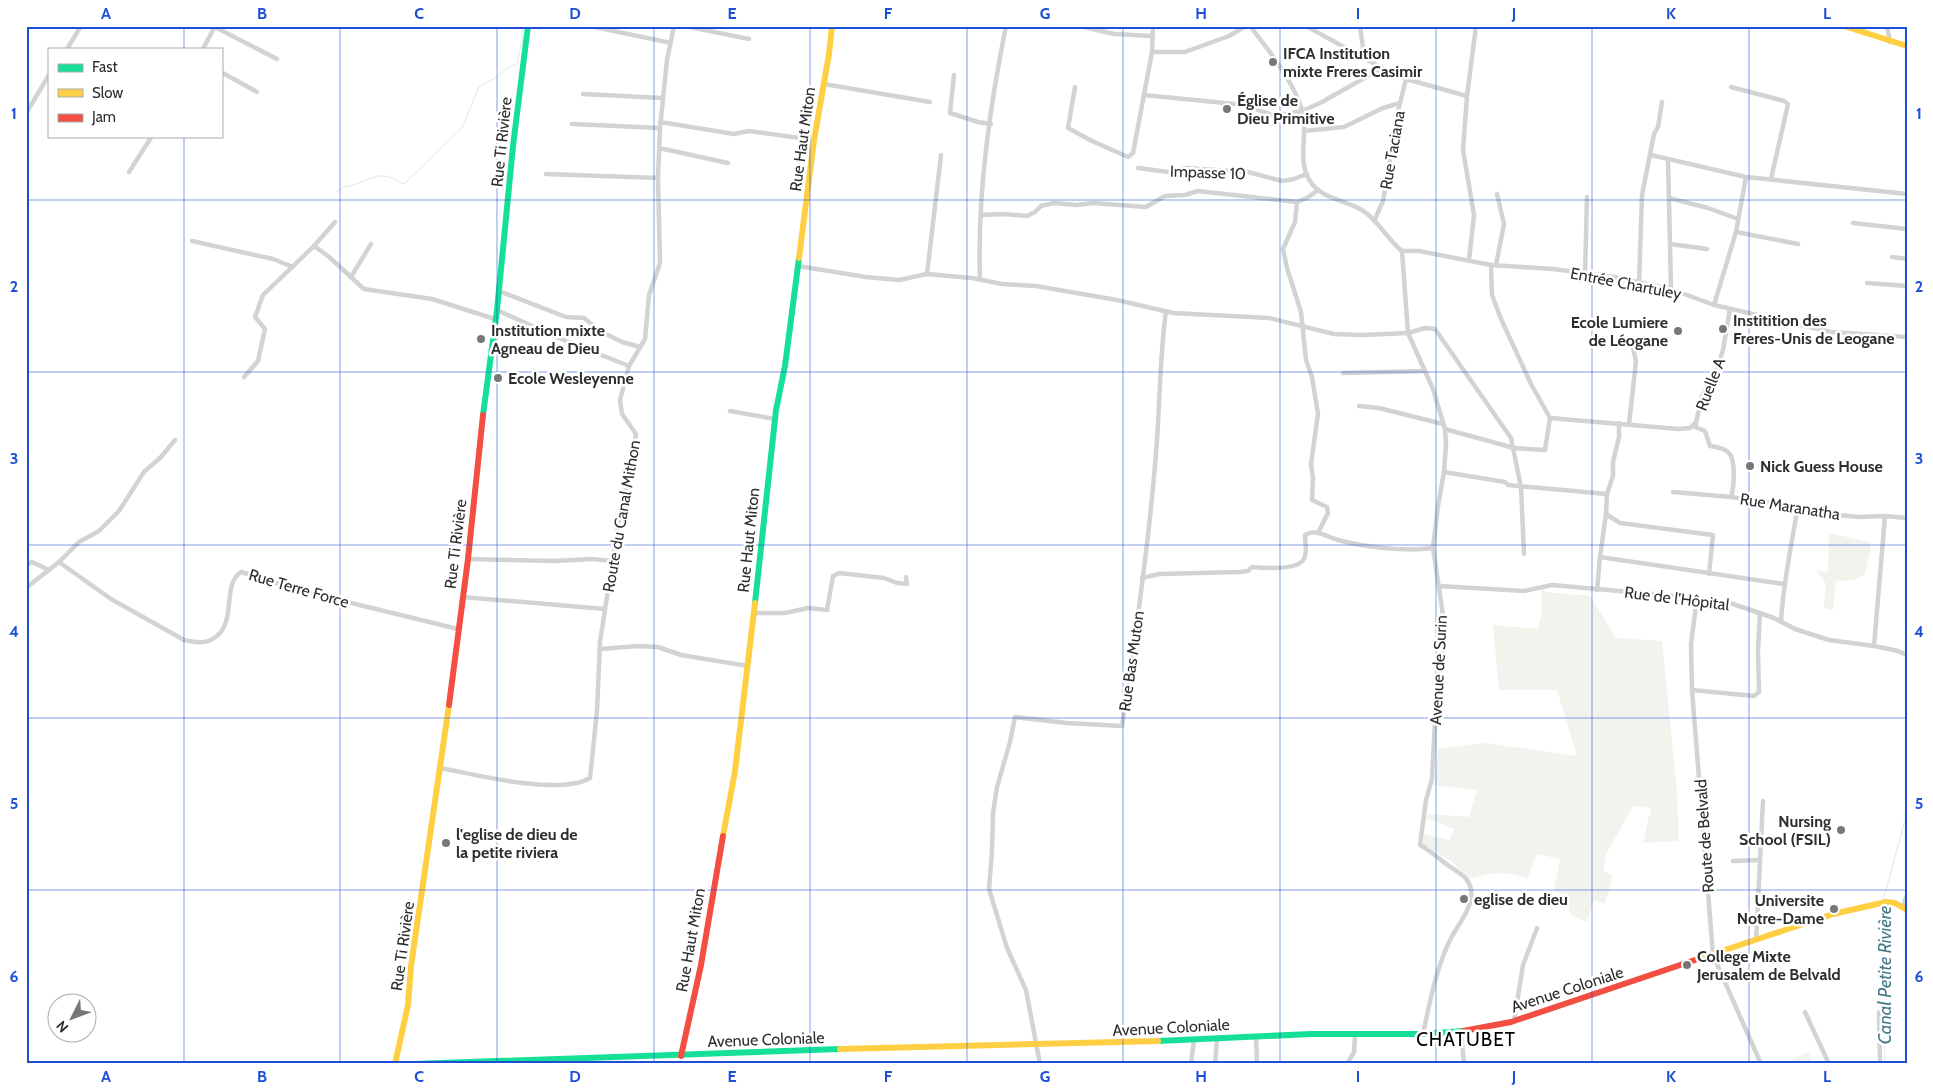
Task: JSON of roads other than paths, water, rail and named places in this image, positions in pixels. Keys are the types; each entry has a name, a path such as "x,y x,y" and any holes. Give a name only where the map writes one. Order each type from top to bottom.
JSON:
{"street":[{"path":"69,48 81,26"},
{"name":"Rue Ti Rivière","path":"395,1064 408,1005 468,559 528,26"},
{"path":"590,26 671,43"},
{"name":"Route du Canal Mithon","path":"441,768 512,782 559,785 590,778 605,608 614,561 620,512 629,476 636,434 624,419 619,404 629,366 645,339 649,295 660,263 658,178 660,122 674,26"},
{"path":"685,26 749,39"},
{"name":"Rue Haut Miton","path":"682,1056 701,965 727,814 748,666 775,419 785,366 814,140 832,26"},
{"path":"931,26 940,26"},
{"path":"980,279 981,215 991,124 1006,26"},
{"path":"1080,26 1114,34 1152,36"},
{"path":"1075,87 1068,128 1128,157 1133,153 1152,52 1153,26"},
{"path":"1152,52 1185,52 1229,36 1246,26"},
{"path":"1250,26 1291,84 1302,111 1304,169 1310,181 1318,190 1332,198 1349,203 1375,219 1395,245 1402,250"},
{"path":"1306,26 1361,57 1406,79 1467,96"},
{"path":"1469,260 1474,215 1463,150 1467,96 1476,26"},
{"path":"1844,26 1907,46"},
{"path":"1887,26 1890,42"},
{"path":"204,48 215,27 277,58"},
{"path":"1360,27 1363,48 1361,57"},
{"path":"1144,95 1245,105 1274,116 1302,111 1322,102 1382,68"},
{"path":"222,73 257,92"},
{"path":"954,75 950,114 991,124"},
{"path":"28,110 48,77"},
{"name":"Rue Taciana","path":"1375,219 1383,201 1406,79"},
{"path":"824,84 930,102"},
{"path":"1731,87 1784,101 1788,104 1771,179"},
{"path":"583,94 662,98"},
{"path":"1638,284 1642,194 1662,102"},
{"path":"1304,131 1344,126 1383,108 1400,103"},
{"path":"660,122 734,134 749,131 814,140"},
{"path":"572,124 660,128"},
{"path":"130,172 151,138"},
{"path":"659,148 728,163"},
{"path":"927,274 941,155"},
{"path":"1650,155 1746,177 1907,194"},
{"path":"1668,159 1671,289"},
{"name":"Impasse 10","path":"1138,168 1169,172 1185,168 1248,172 1282,180 1294,179 1307,174"},
{"path":"546,174 658,178"},
{"path":"1714,305 1736,232 1746,177"},
{"path":"981,215 1027,216 1041,206 1054,203 1076,205 1093,203 1146,207 1165,196 1185,195 1198,191 1296,202 1307,198 1318,190"},
{"path":"1445,430 1514,448 1545,450 1550,418 1501,319 1492,295 1494,265 1504,224 1497,194"},
{"path":"1585,274 1586,197"},
{"path":"1669,198 1708,208 1738,219"},
{"path":"1296,202 1295,222 1283,249 1301,312 1306,360 1312,377 1318,414 1311,464 1313,479 1312,500 1327,507 1328,513 1318,533"},
{"path":"244,377 258,362 265,329 255,317 264,295 314,246 335,222"},
{"path":"1852,224 1907,229"},
{"path":"1736,232 1798,244"},
{"path":"192,241 273,259 293,267"},
{"path":"351,277 371,244"},
{"path":"1670,244 1707,249"},
{"path":"314,246 368,290 432,299 495,319"},
{"name":"Entrée Chartuley","path":"1402,250 1419,251 1494,265 1614,277 1638,284 1671,289 1714,305 1832,332 1907,337"},
{"name":"Avenue de Surin","path":"1402,250 1408,333 1425,371 1445,430 1444,472 1432,548 1440,586 1444,628 1443,651 1436,700 1432,779 1426,800 1420,845 1429,849 1444,863 1460,872 1468,882 1471,892 1468,906 1460,925 1451,938 1434,982 1423,1034"},
{"path":"1892,257 1907,259"},
{"path":"798,266 866,277 899,280 927,274 980,279 1002,284 1036,286 1117,300 1166,311 1269,318 1334,334 1408,333 1425,328 1435,329 1511,438 1521,487 1524,554"},
{"path":"1867,283 1907,286"},
{"path":"499,291 566,316 584,318 600,331 622,342 640,347"},
{"name":"Ruelle A","path":"1730,309 1723,350 1717,368 1702,396 1695,427 1704,431 1710,446 1727,451 1732,455 1735,486 1731,497"},
{"path":"497,310 629,366"},
{"name":"Rue Bas Muton","path":"1040,1064 1026,990 1007,948 989,889 992,813 997,787 1010,742 1014,717 1067,723 1122,726 1137,630 1157,440 1162,334 1166,311"},
{"path":"1629,424 1636,361 1633,348"},
{"path":"1343,373 1425,371"},
{"path":"1359,406 1379,408 1443,424"},
{"path":"730,411 775,419"},
{"path":"1550,418 1678,429 1690,428 1696,422"},
{"path":"1597,590 1607,494 1613,476 1613,462 1619,437 1619,424"},
{"path":"26,588 59,562 79,542 99,530 119,512 144,472 175,440"},
{"path":"1444,472 1521,487 1607,494"},
{"name":"Rue Maranatha","path":"1673,492 1731,497 1784,505 1797,511 1859,517 1885,516 1907,518"},
{"path":"1781,622 1784,584 1797,511"},
{"path":"1606,514 1620,524 1713,535 1709,574"},
{"path":"1874,646 1885,516"},
{"path":"1142,578 1159,574 1240,572 1248,571 1252,567 1271,569 1295,566 1306,558 1305,535 1309,533 1318,533 1349,543 1415,549 1432,548"},
{"path":"1600,557 1784,584"},
{"path":"468,559 555,561 591,559 614,561"},
{"path":"26,565 32,562 49,570"},
{"name":"Rue Terre Force","path":"59,562 111,599 184,640 194,642 210,642 221,632 229,614 233,582 241,572 302,591 458,629"},
{"path":"754,614 785,614 808,608 827,610 833,576 839,573 884,578 907,584 906,577"},
{"name":"Rue de l'Hôpital","path":"1440,586 1524,590 1552,585 1697,598 1733,604 1781,622 1811,636 1874,646 1907,655"},
{"path":"462,597 605,608"},
{"name":"Route de Belvald","path":"1697,598 1691,644 1692,690 1712,956 1761,1064"},
{"path":"1692,690 1754,696 1759,692 1758,650 1760,614"},
{"path":"600,649 638,646 658,647 689,656 748,666"},
{"path":"1756,940 1763,801"},
{"path":"1733,861 1760,860"},
{"path":"1905,908 1907,895"},
{"name":"Avenue Coloniale","path":"413,1064 542,1062 862,1048 1217,1040 1256,1036 1311,1034 1355,1036 1423,1034 1482,1029 1514,1021 1833,914 1886,902 1895,903 1905,908"},
{"path":"1514,1021 1523,965 1536,928"},
{"path":"1805,1012 1829,1064"},
{"path":"1880,1012 1880,1064"},
{"path":"1461,1031 1464,1064"},
{"path":"1256,1036 1257,1064"},
{"path":"1347,1064 1354,1052 1355,1036"},
{"path":"1191,1064 1194,1040"},
{"path":"1215,1064 1217,1040"}],"waterway":[{"path":"337,192 343,187 380,176 390,177 404,184 462,128 479,87 509,67 517,64 522,41 522,28"},
{"name":"Canal Petite Rivière","path":"1883,901 1905,820 1907,800"},
{"name":"Canal Petite Rivière","path":"1882,905 1885,1064"}],"place":[{"name":"IFCA Institution mixte Freres Casimir","path":"1273,62"},
{"name":"Église de Dieu Primitive","path":"1227,109"},
{"name":"Institition des Freres-Unis de Leogane","path":"1723,329"},
{"name":"Ecole Lumiere de Léogane","path":"1678,331"},
{"name":"Institution mixte Agneau de Dieu","path":"481,339"},
{"name":"Ecole Wesleyenne","path":"498,378"},
{"name":"Nick Guess House","path":"1750,466"},
{"name":"Nursing School (FSIL)","path":"1841,830"},
{"name":"l'eglise de dieu de la petite riviera","path":"446,843"},
{"name":"eglise de dieu","path":"1464,899"},
{"name":"Universite Notre-Dame","path":"1834,909"},
{"name":"College Mixte Jerusalem de Belvald","path":"1687,965"}],"district":[{"name":"CHATUBET","path":"1466,1039"}]}
